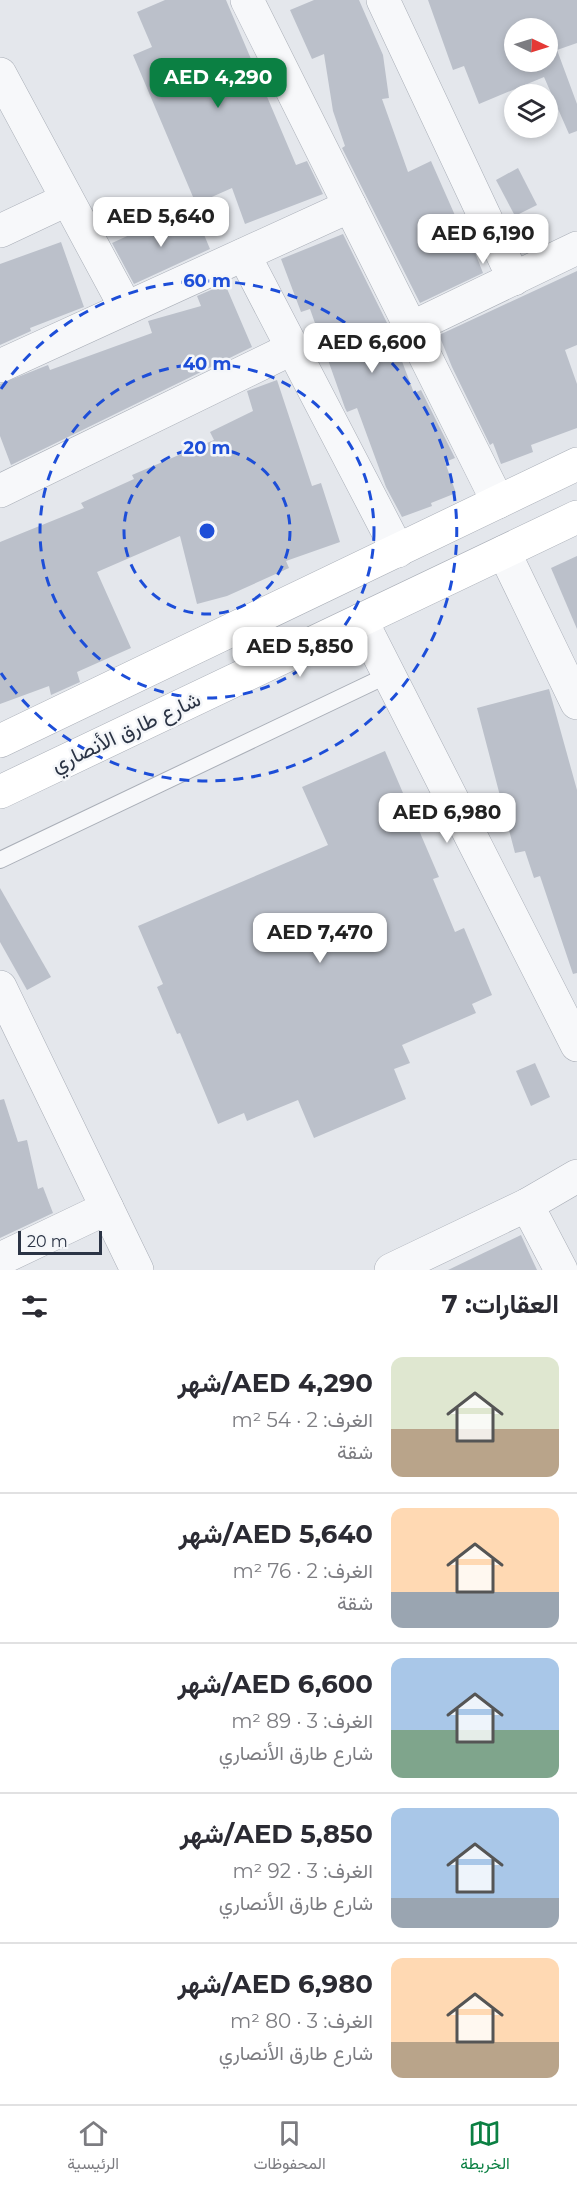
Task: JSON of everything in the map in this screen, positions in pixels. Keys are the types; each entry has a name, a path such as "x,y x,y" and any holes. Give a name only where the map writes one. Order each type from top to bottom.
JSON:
{"street":[{"path":"247,0 498,502"},
{"path":"383,0 514,279"},
{"path":"0,74 126,308"},
{"path":"0,231 66,200"},
{"path":"0,366 350,206"},
{"path":"411,328 577,248"},
{"path":"244,255 398,551"},
{"path":"0,491 291,349"},
{"path":"0,741 577,464"},
{"name":"شارع طارق الأنصاري","path":"0,792 577,518"},
{"path":"504,552 577,703"},
{"path":"361,620 577,1045"},
{"path":"0,987 137,1270"},
{"path":"391,1270 527,1205 577,1176"},
{"path":"527,1205 561,1270"},
{"path":"0,1259 107,1208"}],"lane":[{"path":"0,860 390,674"}],"building":[{"path":"165,0 226,0 296,165 307,161 323,194 245,224 232,188 196,204 133,55 152,47 137,12"},
{"path":"314,0 359,0 383,55 389,98 382,99 408,172 431,161 461,229 465,227 483,273 420,303 342,148 345,146 333,111 324,54 312,59 290,10"},
{"path":"428,0 577,0 577,43 558,50 558,18 504,18 504,72 558,72 558,53 577,104 577,131 569,134 558,109 558,84 547,84 544,77 527,84 504,84 504,94 479,104 464,66 453,70"},
{"path":"518,168 537,205 515,216 496,180"},
{"path":"195,213 210,249 134,284 112,243 147,227 150,232"},
{"path":"343,234 389,327 414,393 421,390 455,458 445,462 456,493 431,503 432,506 402,517 386,487 357,408 347,412 310,309 301,312 281,259"},
{"path":"61,242 84,307 30,328 31,331 0,345 0,264"},
{"path":"577,271 577,345 565,350 577,384 577,428 531,445 533,452 501,464 493,443 490,445 452,367 439,335"},
{"path":"225,284 252,347 11,465 0,436 0,384 48,365 50,370 152,333 148,321 201,306 197,296"},
{"path":"277,380 312,486 321,483 340,542 286,561 289,568 227,596 197,604 180,536 97,572 131,648 77,672 80,682 51,695 49,686 0,704 0,542 84,508 81,503 134,479 132,475 214,440 210,432 253,411 247,391"},
{"path":"577,556 577,629 551,568"},
{"path":"549,689 577,790 577,973 573,974 540,876 534,878 525,851 515,853 477,708"},
{"path":"385,751 439,877 433,879 455,932 464,928 492,995 472,1004 476,1013 402,1045 410,1063 394,1069 406,1099 314,1138 298,1100 247,1121 244,1113 218,1124 180,1033 177,1034 157,987 163,984 138,926 328,845 302,787"},
{"path":"0,888 51,977 27,990 0,942"},
{"path":"535,1063 550,1097 531,1106 516,1071"},
{"path":"4,1099 18,1142 27,1140 38,1189 43,1187 53,1213 0,1238 0,1100"},
{"path":"521,1235 537,1270 448,1270"}]}
